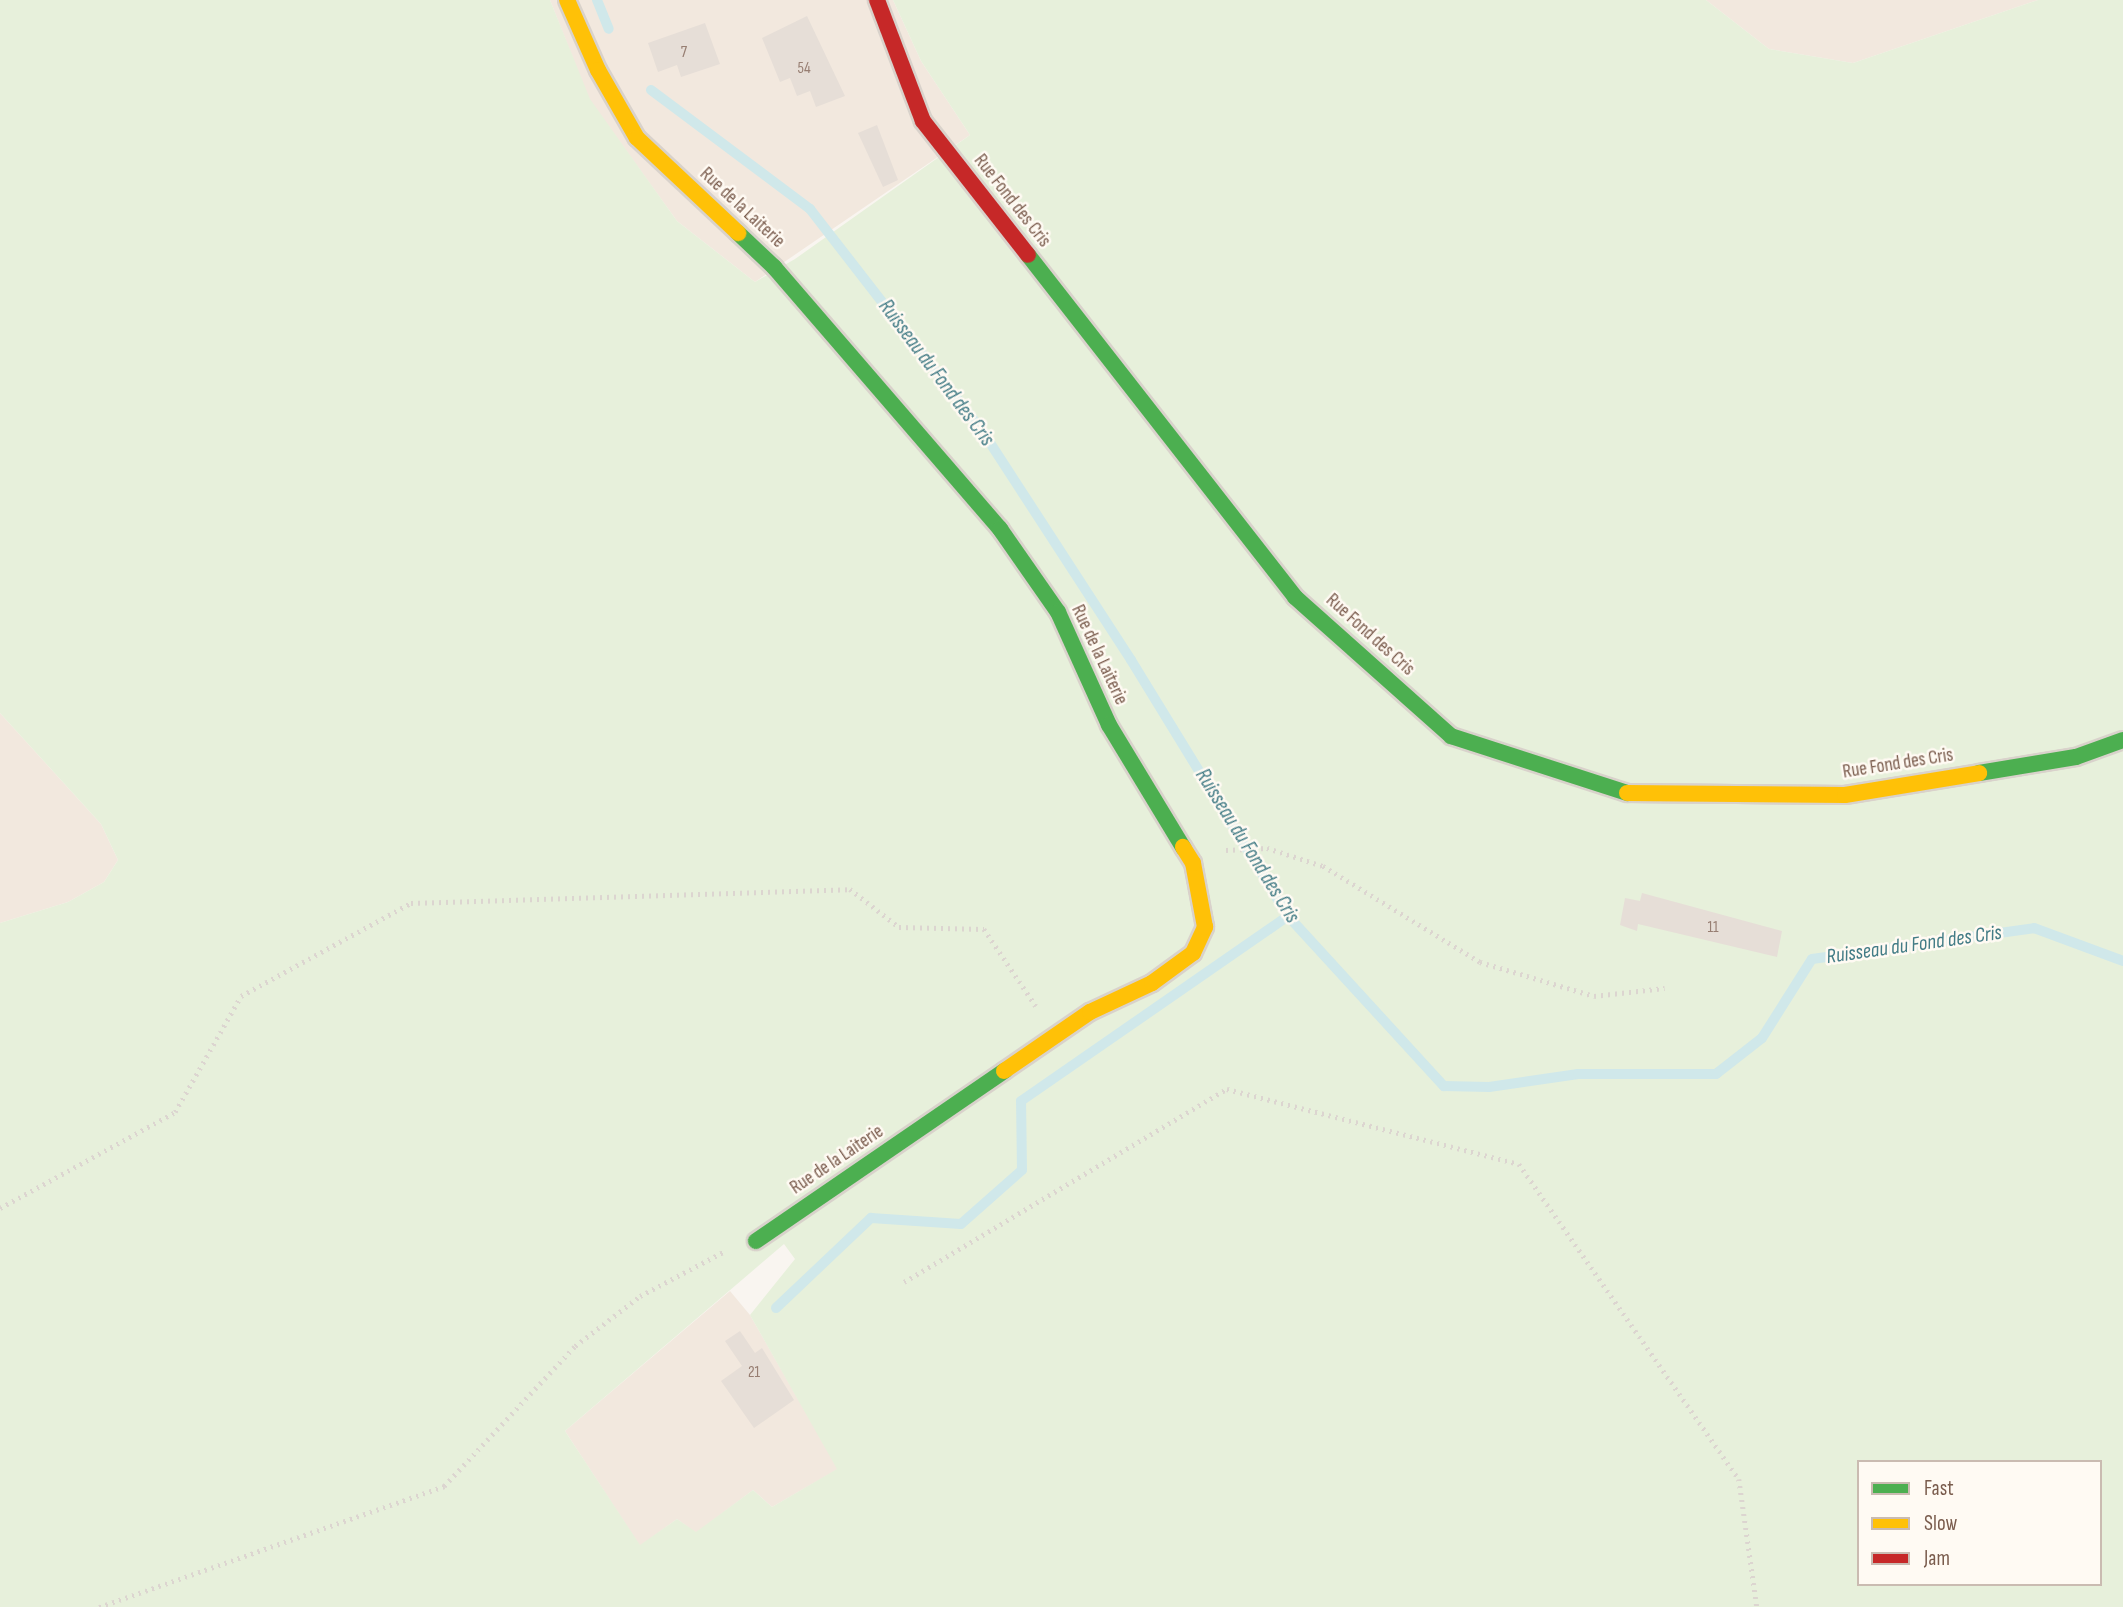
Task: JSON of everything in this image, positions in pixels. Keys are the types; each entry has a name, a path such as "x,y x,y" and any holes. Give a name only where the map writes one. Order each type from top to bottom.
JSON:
{"street":[{"name":"Rue de la Laiterie","path":"566,0 598,70 637,138 774,267 1000,529 1058,612 1109,725 1193,863 1205,927 1193,953 1152,983 1090,1012 756,1241"},
{"name":"Rue Fond des Cris","path":"877,0 923,121 1295,597 1451,736 1619,793 1845,795 2076,757 2123,740"}],"path":[{"path":"1186,852 1267,848 1324,866 1480,962 1594,996 1665,988"},
{"path":"0,1208 175,1112 242,996 411,903 850,889 898,927 984,929 1056,1035"},
{"path":"904,1282 1227,1089 1518,1164 1739,1479 1757,1607"},
{"path":"99,1607 444,1486 575,1346 663,1283 708,1257 756,1241"}],"shaded area":[{"path":"550,0 893,0 921,61 970,135 755,282 677,221 589,99"},
{"path":"1706,0 2038,0 1853,63 1769,49"},
{"path":"0,713 101,824 118,860 104,882 68,902 0,923"},
{"path":"730,1291 750,1315 838,1469 772,1507 753,1490 696,1533 677,1519 640,1546 565,1431"}],"green space":[{"path":"0,0 550,0 590,99 677,221 755,282 795,259 970,135 921,61 893,0 1706,0 1769,49 1853,63 2038,0 2123,0 2123,1607 0,1607 0,923 68,902 104,882 118,860 101,824 0,713","holes":["784,1244 795,1259 750,1315 837,1469 772,1507 753,1490 696,1532 677,1519 640,1545 565,1431"]}],"building":[{"path":"807,16 845,96 816,107 810,91 797,96 790,78 780,82 762,38"},
{"path":"705,23 720,64 681,77 677,65 658,72 648,43"},
{"path":"877,125 898,180 883,187 858,133"},
{"path":"1642,893 1782,931 1777,957 1638,924 1637,931 1620,925 1625,898 1640,901"},
{"path":"740,1331 755,1353 762,1348 794,1400 754,1428 721,1381 742,1366 725,1341"}],"waterway":[{"path":"597,0 609,29"},
{"name":"Ruisseau du Fond des Cris","path":"651,90 810,209 983,432 1131,660 1288,916 1444,1086 1489,1087 1578,1074 1716,1074 1762,1038 1812,959 2034,928 2123,961"},
{"path":"776,1308 871,1218 961,1224 1022,1170 1021,1101 1288,916"}],"traffic: fast":[{"path":"738,233 774,267 1000,529 1058,612 1109,725 1183,847"},
{"path":"1028,255 1295,597 1451,736 1627,793"},
{"path":"1979,773 2076,757 2123,740"},
{"path":"756,1241 1004,1071"}],"traffic: slow":[{"path":"567,0 598,70 637,138 738,233"},
{"path":"1627,793 1845,795 1979,773"},
{"path":"1004,1071 1090,1012 1152,983 1193,953 1205,927 1193,863 1183,847"}],"traffic: jam":[{"path":"877,0 923,121 1028,255"}]}
